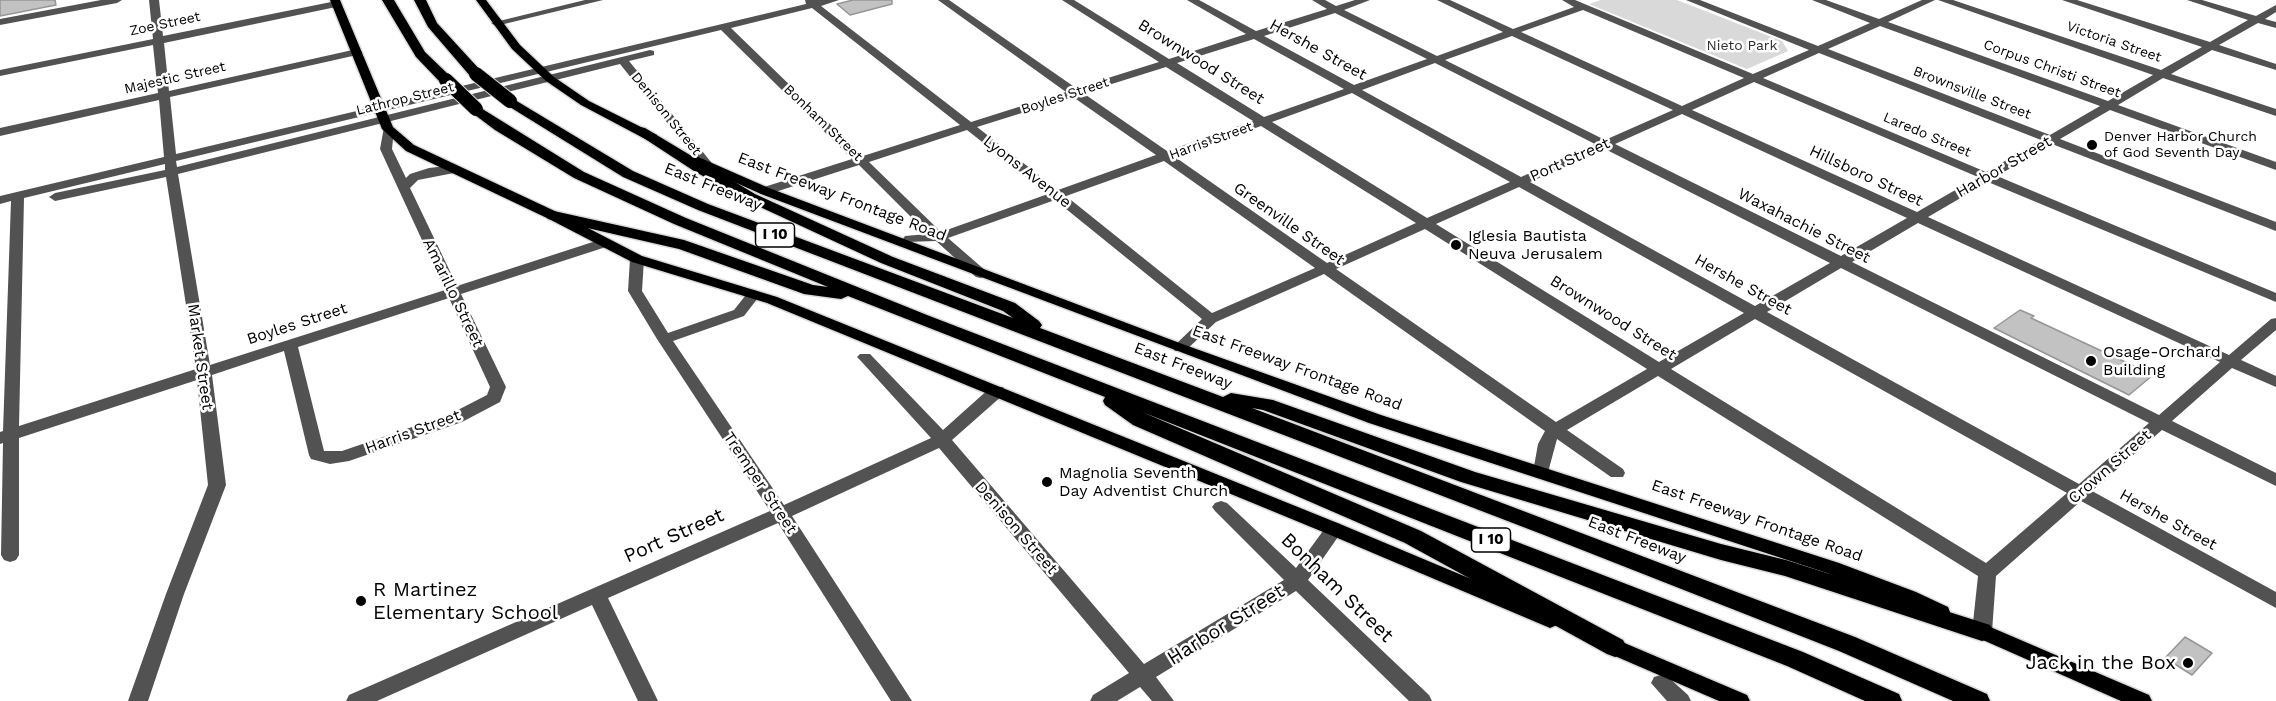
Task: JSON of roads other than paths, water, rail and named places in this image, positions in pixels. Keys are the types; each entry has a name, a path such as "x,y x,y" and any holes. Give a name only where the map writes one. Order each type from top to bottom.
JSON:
{"highway":[{"name":"I 10","path":"388,0 420,54 476,109 524,143 579,175 628,199 872,299 1796,659 1890,701"},
{"name":"East Freeway","path":"420,0 432,24 477,74 510,101 628,174 703,207 1201,395 1847,644 1978,701"},
{"path":"640,131 750,197 887,260 1009,308 1054,340"},
{"path":"554,216 684,245 810,290 872,299"},
{"path":"1089,384 1140,420 1413,537 1615,647"},
{"path":"1201,395 1266,404 1468,477 1721,552 1786,568 1982,632"}],"main road":[{"name":"East Freeway Frontage Road","path":"481,0 496,23 545,75 585,103 709,167 765,191 907,241 981,274 1375,419 1833,568 1909,597 1982,632 2142,701"},
{"path":"336,2 384,119 410,148 554,216 637,260 754,294 837,326 1334,529 1740,701"}],"street":[{"path":"0,22 117,0"},
{"name":"Market Street","path":"138,701 175,594 217,485 204,373 171,166 154,0"},
{"path":"496,23 598,0"},
{"name":"Lathrop Street","path":"0,208 17,200 384,119 811,3 834,0"},
{"name":"Greenville Street","path":"943,0 1617,473"},
{"name":"Brownwood Street","path":"1067,0 1987,573"},
{"name":"Hershe Street","path":"1192,0 2276,602"},
{"name":"Waxahachie Street","path":"1317,0 2276,480"},
{"name":"Boyles Street","path":"765,191 1365,0"},
{"name":"Hillsboro Street","path":"1442,0 2276,382"},
{"name":"Laredo Street","path":"1567,0 2276,298"},
{"name":"Brownsville Street","path":"1691,0 2276,227"},
{"name":"Corpus Christi Street","path":"1817,0 2276,166"},
{"name":"Port Street","path":"1211,319 1930,0"},
{"name":"Victoria Street","path":"1943,0 2276,113"},
{"path":"2067,0 2276,67"},
{"path":"2192,0 2276,25"},
{"name":"Zoe Street","path":"0,73 336,2"},
{"name":"Lyons Avenue","path":"811,3 1211,319"},
{"name":"Harris Street","path":"939,237 1583,7"},
{"name":"Harbor Street","path":"1554,430 2276,8"},
{"name":"Lathrop Street","path":"545,75 623,61 724,27"},
{"name":"Bonham Street","path":"724,27 939,237 981,274"},
{"name":"Majestic Street","path":"0,132 357,52"},
{"name":"Denison Street","path":"623,61 709,167"},
{"name":"Amarillo Street","path":"384,119 386,149 498,387 494,398"},
{"name":"Lathrop Street","path":"0,200 65,195 171,166"},
{"path":"403,188 414,177 429,172 455,169"},
{"path":"10,555 5,436 17,200"},
{"path":"907,241 923,221"},
{"path":"907,241 939,237"},
{"name":"Boyles Street","path":"5,436 604,243"},
{"name":"Tremper Street","path":"637,260 635,291 664,339 902,701"},
{"path":"664,339 739,313 754,294"},
{"path":"1180,348 1211,319"},
{"name":"Crown Street","path":"1987,573 2276,322"},
{"name":"Harris Street","path":"290,345 317,455 330,458 343,457 456,418 494,398"},
{"name":"Denison Street","path":"865,357 942,440 1164,701"},
{"name":"Port Street","path":"356,701 384,695 597,595 942,440 997,391"},
{"path":"1541,472 1546,444 1554,430"},
{"name":"Bonham Street","path":"1221,507 1422,701"},
{"name":"Harbor Street","path":"1100,701 1297,581 1334,529"},
{"path":"1982,632 1987,573"},
{"path":"597,595 648,701"},
{"path":"1661,683 1682,701"}],"place":[{"name":"Denver Harbor Church of God Seventh Day","path":"2092,145"},
{"name":"Iglesia Bautista Neuva Jerusalem","path":"1456,245"},
{"name":"Osage-Orchard Building","path":"2091,361"},
{"name":"Magnolia Seventh Day Adventist Church","path":"1047,482"},
{"name":"R Martinez Elementary School","path":"361,601"},
{"name":"Jack in the Box","path":"2188,663"}],"park label":[{"name":"Nieto Park","path":"1742,46"}]}
